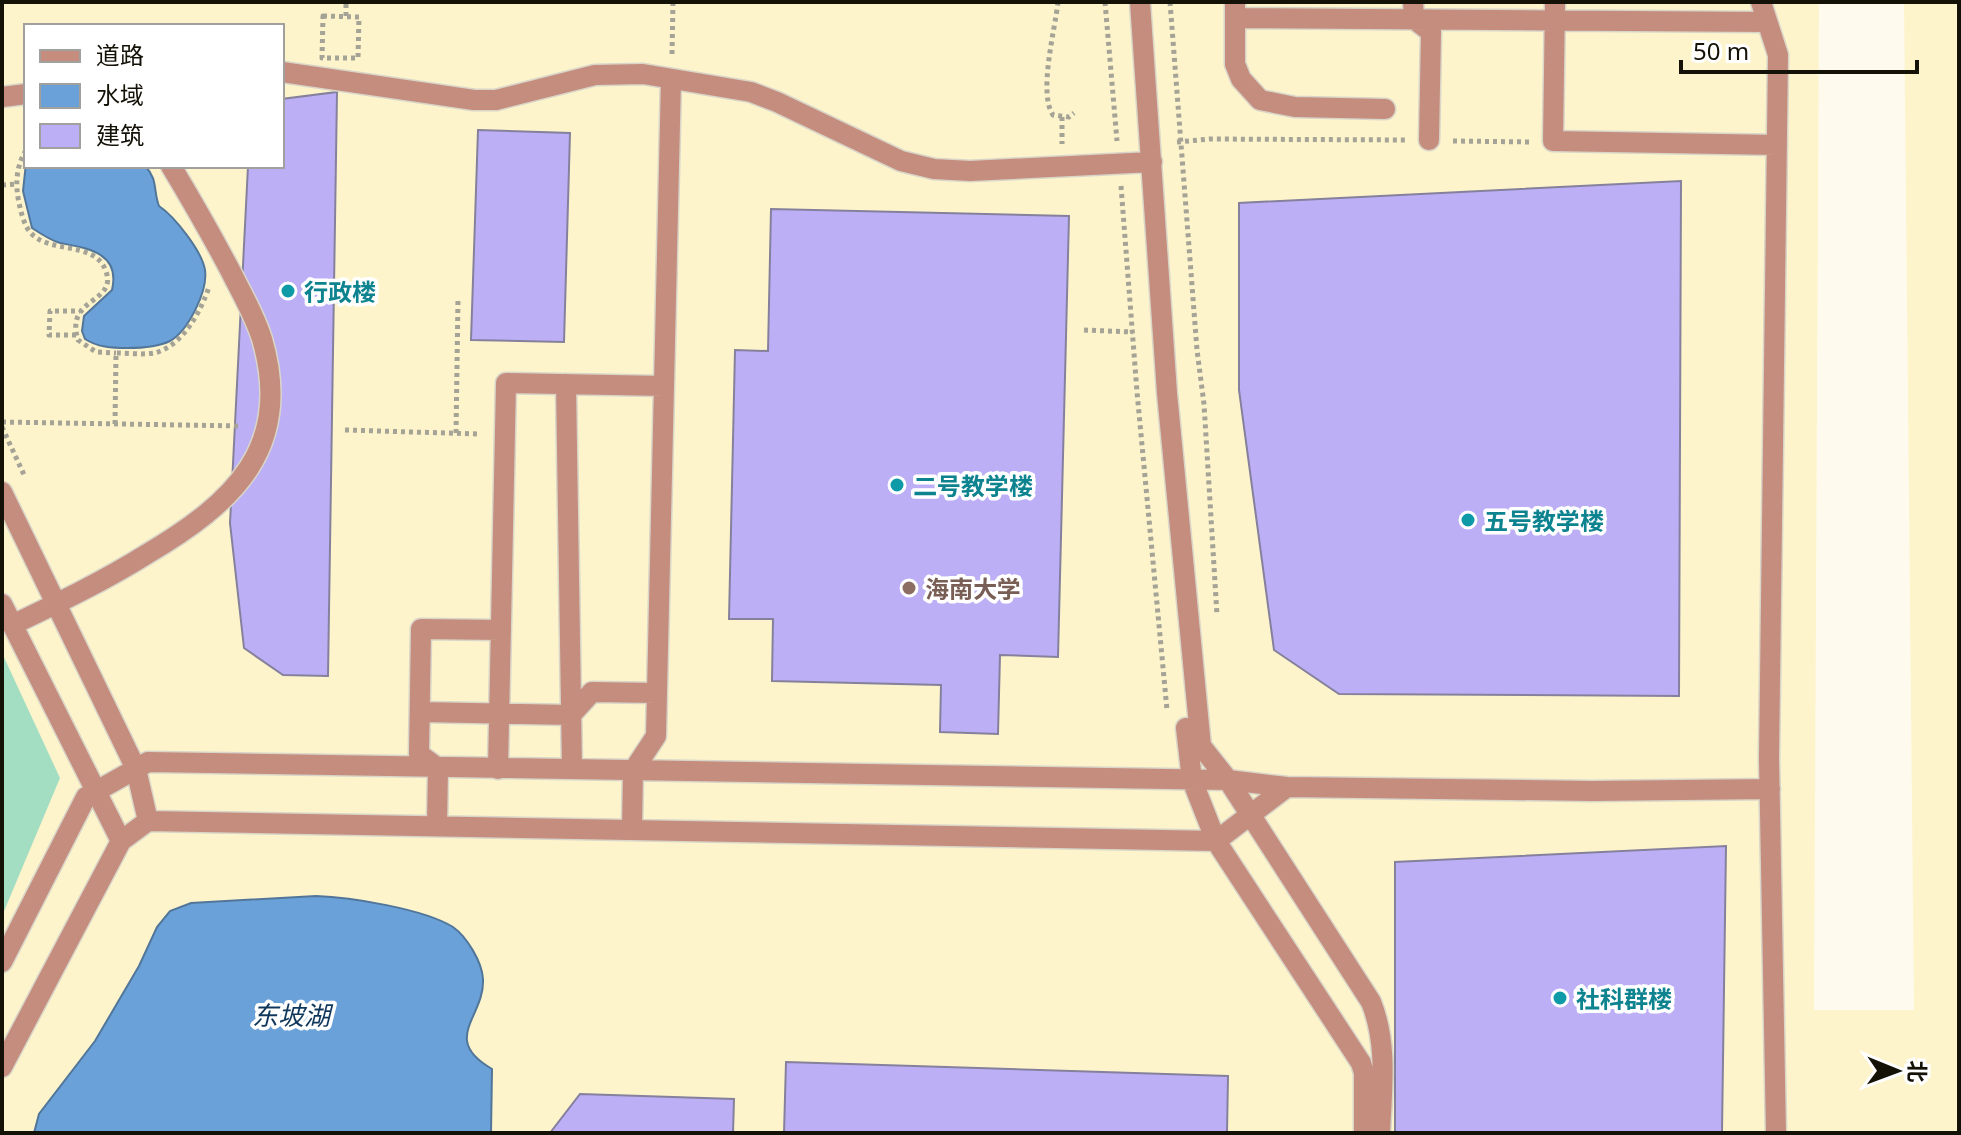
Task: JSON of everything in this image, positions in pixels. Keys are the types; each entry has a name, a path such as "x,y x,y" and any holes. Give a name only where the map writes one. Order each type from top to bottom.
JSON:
{"street":[{"path":"1127,2 1154,395 1192,780 1216,841 1361,1063 1364,1073 1364,1133"},
{"path":"1140,2 1137,163 1167,393 1201,746 1228,780 1371,1002 1380,1024 1383,1048 1380,1133"},
{"path":"1385,109 1295,107 1260,100 1241,79 1235,64 1235,10 1758,12 1765,56 1771,144 1764,790 1765,1133"},
{"path":"1414,11 1431,32 1429,140"},
{"path":"1554,11 1553,141 1771,144"},
{"path":"284,72 474,100 496,100 595,75 643,74 751,92 901,161 934,169 970,171 1137,163"},
{"path":"632,830 633,771 656,736 671,79"},
{"path":"2,97 24,94"},
{"path":"12,625 101,582 164,545 219,505 240,484 254,462 270,402 262,339 220,251 172,168"},
{"path":"498,769 506,383 664,386"},
{"path":"566,384 572,769"},
{"path":"2,492 136,769 148,821"},
{"path":"2,604 121,841"},
{"path":"438,768 419,754 421,629 501,630"},
{"path":"420,712 571,715 592,692 657,693"},
{"path":"2,962 86,797 148,762 1228,780 1287,787 1764,790"},
{"path":"437,826 438,768"},
{"path":"2,1067 121,841 148,821 1216,841 1287,787"},
{"path":"1764,790 1776,1133"}],"path":[{"path":"346,2 346,16"},
{"path":"671,79 673,2"},
{"path":"1058,2 1049,71 1048,108 1053,115 1062,117 1074,113"},
{"path":"1105,2 1137,163 1133,332 1168,725"},
{"path":"1170,2 1197,350 1204,404 1217,618"},
{"path":"323,16 346,16 359,17 358,58 322,58 323,16"},
{"path":"1137,163 1180,140 1553,141"},
{"path":"24,153 19,162 16,184 30,233 41,240 96,257 106,270 108,286 81,311 74,327 85,347 96,352 116,353 154,353 167,348 194,320 204,302 220,251"},
{"path":"2,185 16,184"},
{"path":"456,433 458,299"},
{"path":"76,335 49,335 50,311 81,311"},
{"path":"1084,330 1133,332"},
{"path":"115,424 116,353"},
{"path":"2,422 265,427"},
{"path":"345,430 505,435"}],"shaded area":[{"name":"海南大学","path":"2,2 1819,2 1814,1010 1914,1010 1904,2 1959,2 1959,1133 2,1133"}],"green space":[{"path":"2,653 60,778 2,916"}],"water":[{"path":"25,168 147,168 154,180 159,206 199,253 205,270 200,299 190,320 177,336 160,345 132,348 105,346 85,339 82,331 84,316 112,290 111,267 99,254 56,242 32,228 23,191"},
{"name":"东坡湖","path":"316,896 367,902 424,915 453,927 468,943 480,965 483,979 482,993 467,1037 469,1048 492,1069 491,1133 34,1133 39,1114 95,1041 139,966 157,927 170,911 191,903"}],"building":[{"name":"行政楼","path":"337,92 328,676 283,675 244,648 230,523 248,168 284,168 284,99"},
{"path":"478,130 570,133 564,342 471,340"},
{"name":"五号教学楼","path":"1681,181 1679,696 1339,694 1274,650 1239,390 1239,203"},
{"name":"二号教学楼","path":"771,209 1069,216 1058,657 1000,655 998,734 940,732 941,685 772,681 773,619 729,619 735,350 768,351"},
{"name":"社科群楼","path":"1726,846 1722,1133 1395,1133 1395,862"},
{"path":"786,1062 1228,1076 1227,1133 784,1133"},
{"path":"580,1094 734,1099 733,1133 550,1133"}],"place":[{"name":"行政楼","path":"288,291"},
{"name":"二号教学楼","path":"897,485"},
{"name":"五号教学楼","path":"1468,520"},
{"name":"海南大学","path":"909,588"},
{"name":"社科群楼","path":"1560,998"}]}
